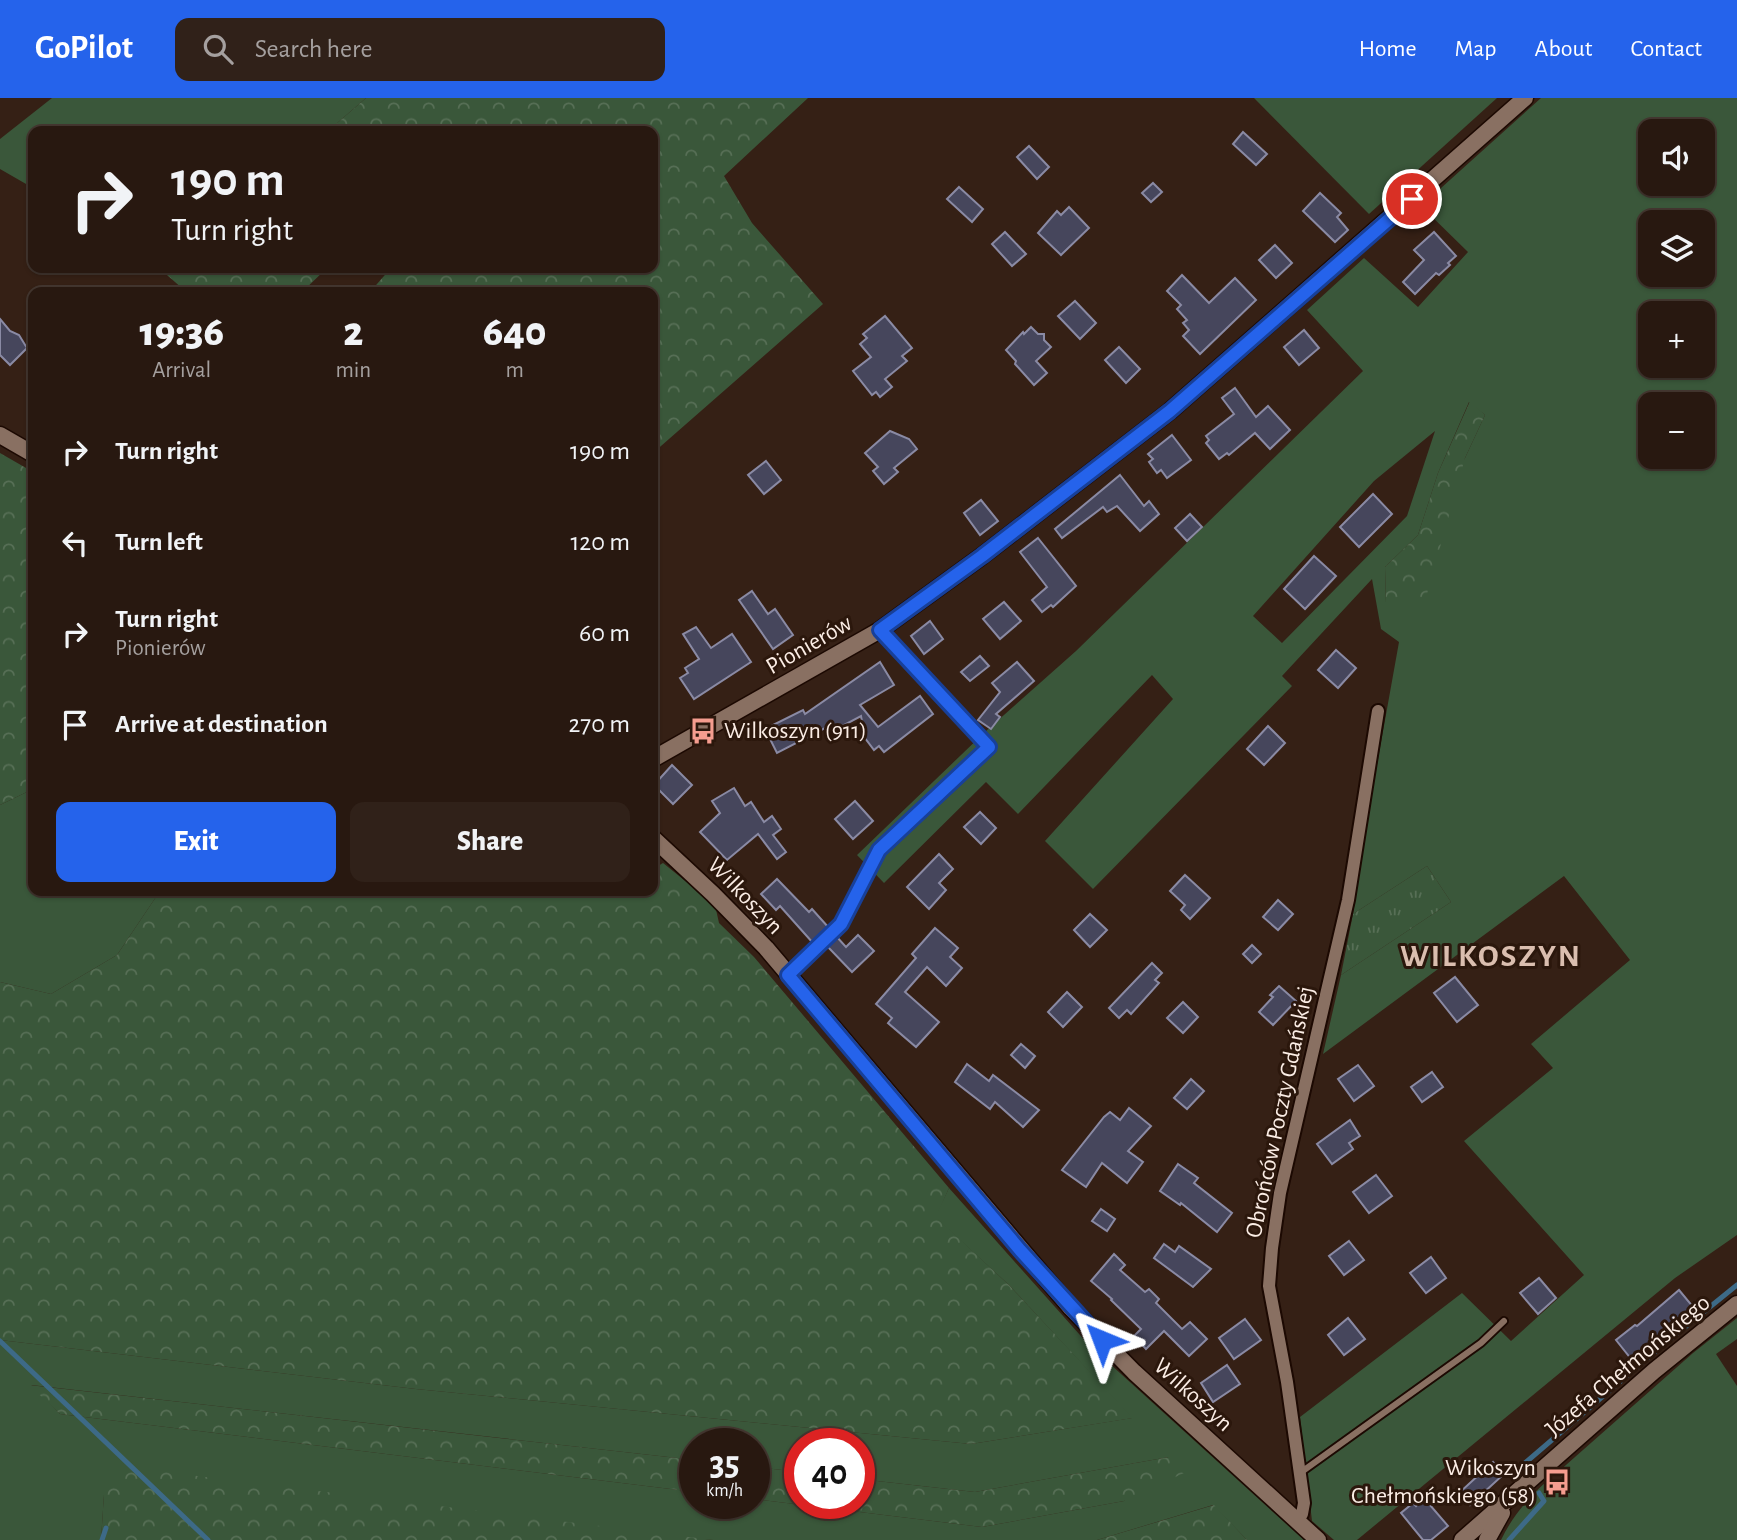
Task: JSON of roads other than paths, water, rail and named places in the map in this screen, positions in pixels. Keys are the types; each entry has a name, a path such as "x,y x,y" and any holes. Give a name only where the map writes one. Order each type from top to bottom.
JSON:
{"street":[{"name":"Pionierów","path":"658,756 880,630 982,556 1170,411 1525,98"},
{"path":"0,435 28,451"},
{"name":"Obrońców Poczty Gdańskiej","path":"1297,1521 1302,1514 1304,1503 1287,1382 1270,1297 1272,1248 1280,1193 1348,900 1378,711"},
{"name":"Wilkoszyn","path":"658,843 739,920 788,975 1071,1308 1134,1372 1318,1540"},
{"name":"Józefa Chełmońskiego","path":"1462,1540 1654,1371 1737,1304"},
{"name":"Józefa Chełmońskiego","path":"1487,1540 1501,1514 1519,1492"}],"lane":[{"path":"788,975 841,924 879,850 989,747 880,630"},
{"path":"1300,1473 1471,1351 1504,1321"}],"waterway":[{"path":"1518,1472 1518,1469 1658,1349 1737,1285"},
{"path":"0,1341 208,1540"},
{"path":"1509,1540 1544,1501 1539,1493"},
{"path":"102,1540 106,1528"}],"place":[{"name":"Wilkoszyn (911)","path":"703,731"},
{"name":"Wikoszyn Chełmońskiego (58)","path":"1557,1482"}],"district":[{"name":"WILKOSZYN","path":"1491,956"}]}
